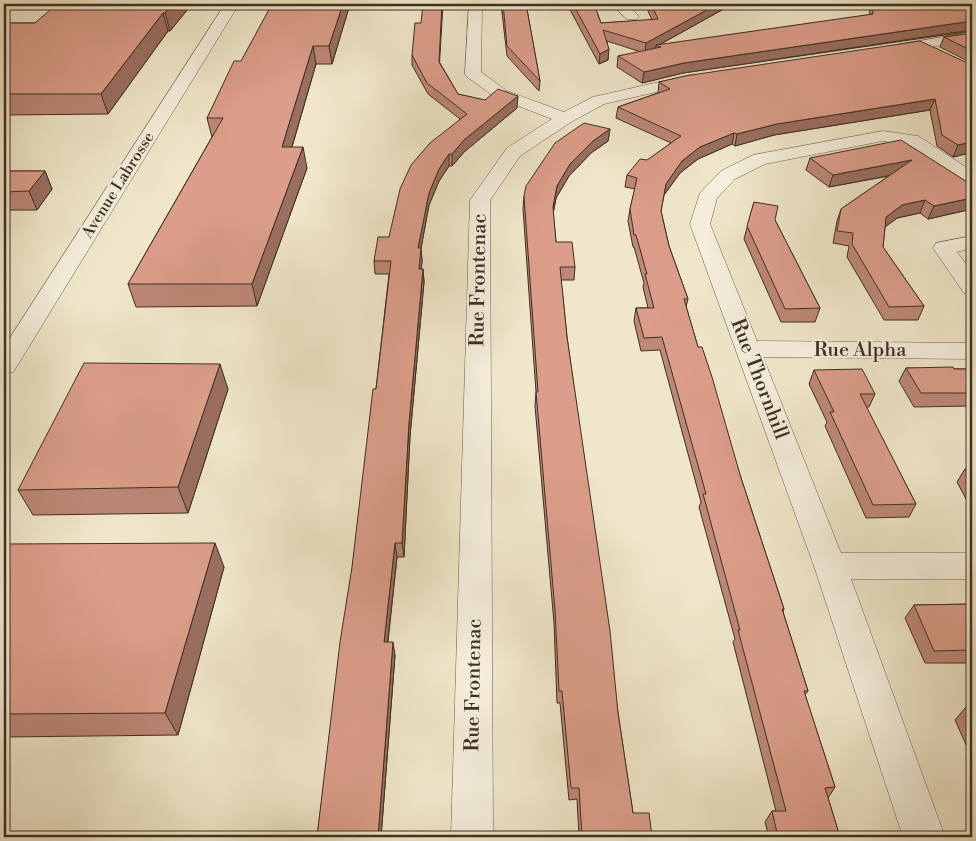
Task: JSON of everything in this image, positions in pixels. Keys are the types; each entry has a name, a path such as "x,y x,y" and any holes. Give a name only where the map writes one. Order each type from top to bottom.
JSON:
{"street":[{"name":"Avenue Labrosse","path":"4,366 232,4"},
{"path":"474,4 473,74 502,94 565,118"},
{"path":"618,4 632,16"},
{"path":"872,52 930,50 972,36"},
{"name":"Rue Frontenac","path":"472,837 480,200 513,152 565,118 599,100 682,80 718,75"},
{"name":"Rue Thornhill","path":"924,837 830,566 700,224 707,197 728,176 760,159 883,136 912,140 972,179"},
{"path":"972,242 944,248 972,288"},
{"name":"Rue Alpha","path":"748,349 972,351"},
{"path":"830,566 972,566"}],"building":[{"path":"57,4 173,4 163,13 101,94 4,94 4,23 35,23"},
{"path":"272,4 343,4 329,46 313,46 282,147 303,147 252,284 128,284 223,118 207,118 234,61 241,61"},
{"path":"423,4 442,4 439,62 458,94 485,100 498,89 518,96 464,140 452,154 449,154 439,169 429,193 418,248 421,248 419,269 423,269 409,423 402,543 395,543 384,642 393,642 378,837 317,837 340,642 352,567 373,389 376,389 391,261 374,261 378,237 389,237 400,189 411,165 430,143 467,114 427,83 412,55 415,23 421,23"},
{"path":"503,4 526,4 540,81 507,46"},
{"path":"573,4 594,4 601,23 658,19 651,4 718,4 646,43 603,30 609,49 600,54"},
{"path":"872,4 972,4 972,21 684,63 644,72 618,56 661,47 656,45 873,14"},
{"path":"972,33 972,51 944,37"},
{"path":"920,41 972,65 972,142 958,145 942,135 935,99 777,124 737,134 734,133 700,147 682,161 666,184 661,211 669,246 688,299 684,299 698,347 702,347 712,377 741,478 784,609 782,609 808,691 804,691 835,787 825,788 840,837 778,837 772,811 786,811 703,494 706,494 662,337 644,338 636,308 654,308 645,274 647,274 636,235 634,235 630,209 637,178 627,175 640,159 647,160 681,136 618,107 670,89 659,82 685,76"},
{"path":"584,123 610,129 593,141 570,164 557,186 553,207 556,242 572,242 575,267 560,267 567,337 610,631 618,713 633,813 649,813 652,837 582,837 579,788 571,788 562,691 559,691 555,610 536,392 538,392 524,196 526,186 555,143"},
{"path":"901,140 972,185 972,198 934,206 925,200 902,205 886,217 883,247 924,306 889,307 852,244 853,233 837,231 841,209 912,160 833,175 810,158"},
{"path":"4,171 45,171 29,191 4,192"},
{"path":"754,202 778,206 775,220 820,308 785,309 747,226"},
{"path":"84,363 220,364 178,487 18,490"},
{"path":"953,367 954,369 972,369 972,393 921,393 906,368"},
{"path":"862,369 875,394 860,394 916,504 873,505 830,412 834,412 814,370"},
{"path":"965,469 972,469 972,482"},
{"path":"215,543 165,713 4,714 4,544"},
{"path":"972,604 972,650 934,651 914,605"},
{"path":"966,707 972,707 972,722"}]}
